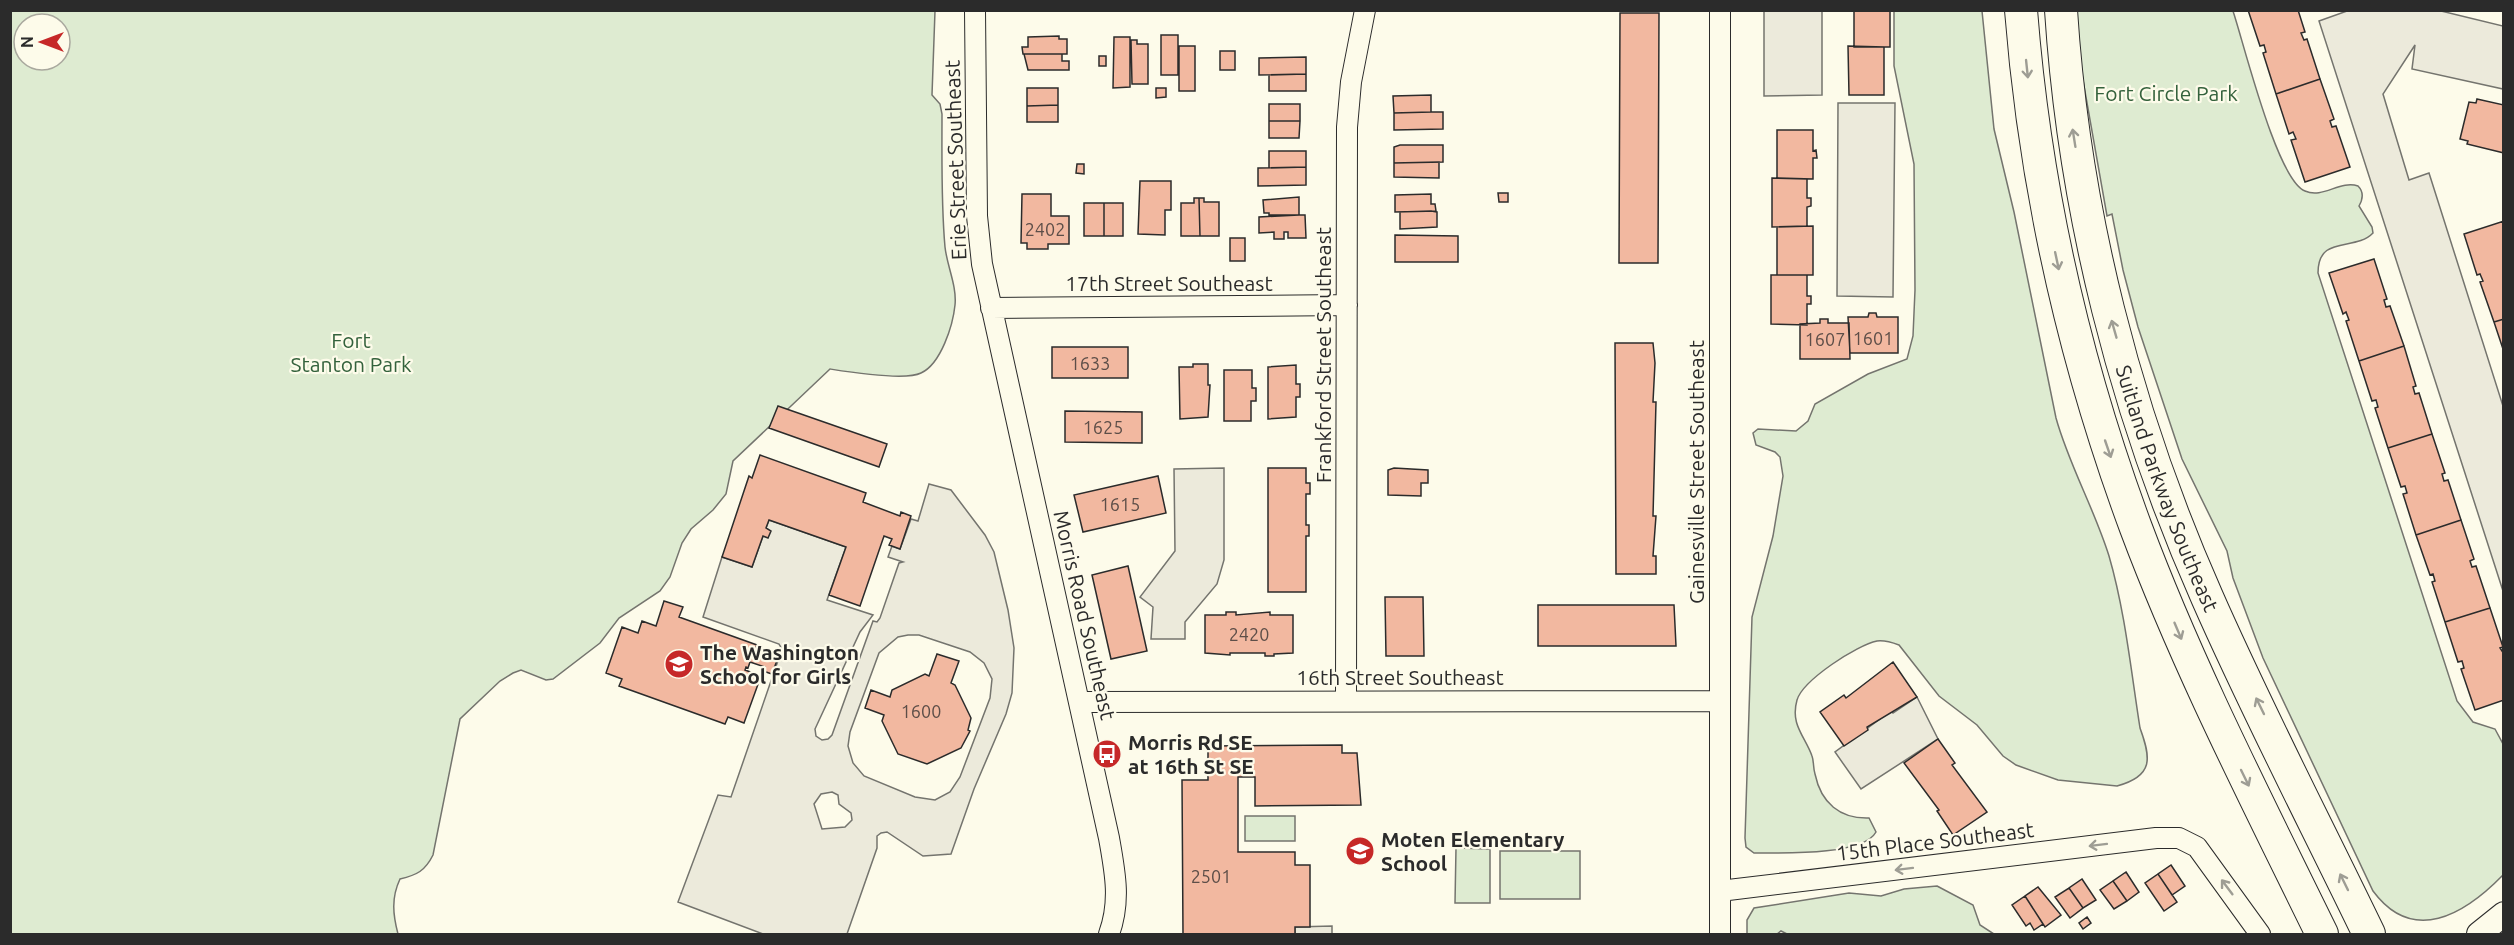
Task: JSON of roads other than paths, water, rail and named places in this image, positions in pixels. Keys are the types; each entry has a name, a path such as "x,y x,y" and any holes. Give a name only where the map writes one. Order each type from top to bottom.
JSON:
{"highway":[{"name":"Suitland Parkway Southeast","path":"2021,10 2044,199 2079,353 2106,443 2136,528 2191,661 2322,934"},
{"name":"Suitland Parkway Southeast","path":"2061,10 2070,112 2092,239 2114,330 2155,461 2207,596 2369,934"}],"street":[{"name":"Erie Street Southeast","path":"975,10 977,216 982,264 991,308"},
{"name":"Frankford Street Southeast","path":"1346,700 1347,127 1351,82 1365,10"},
{"name":"Gainesville Street Southeast","path":"1720,10 1720,934"},
{"name":"17th Street Southeast","path":"991,308 1347,305"},
{"name":"Morris Road Southeast","path":"991,308 1080,702 1116,878 1116,913 1109,934"},
{"name":"16th Street Southeast","path":"1080,702 1720,701"},
{"name":"15th Place Southeast","path":"1720,891 2156,838 2179,838 2197,847 2260,934"},
{"path":"2479,934 2504,914"}],"place":[{"name":"The Washington School for Girls","path":"679,664"},
{"name":"Morris Rd SE at 16th St SE","path":"1107,754"},
{"name":"Moten Elementary School","path":"1360,851"}],"park label":[{"name":"Fort Circle Park","path":"2166,93"},
{"name":"Fort Stanton Park","path":"351,352"}]}
